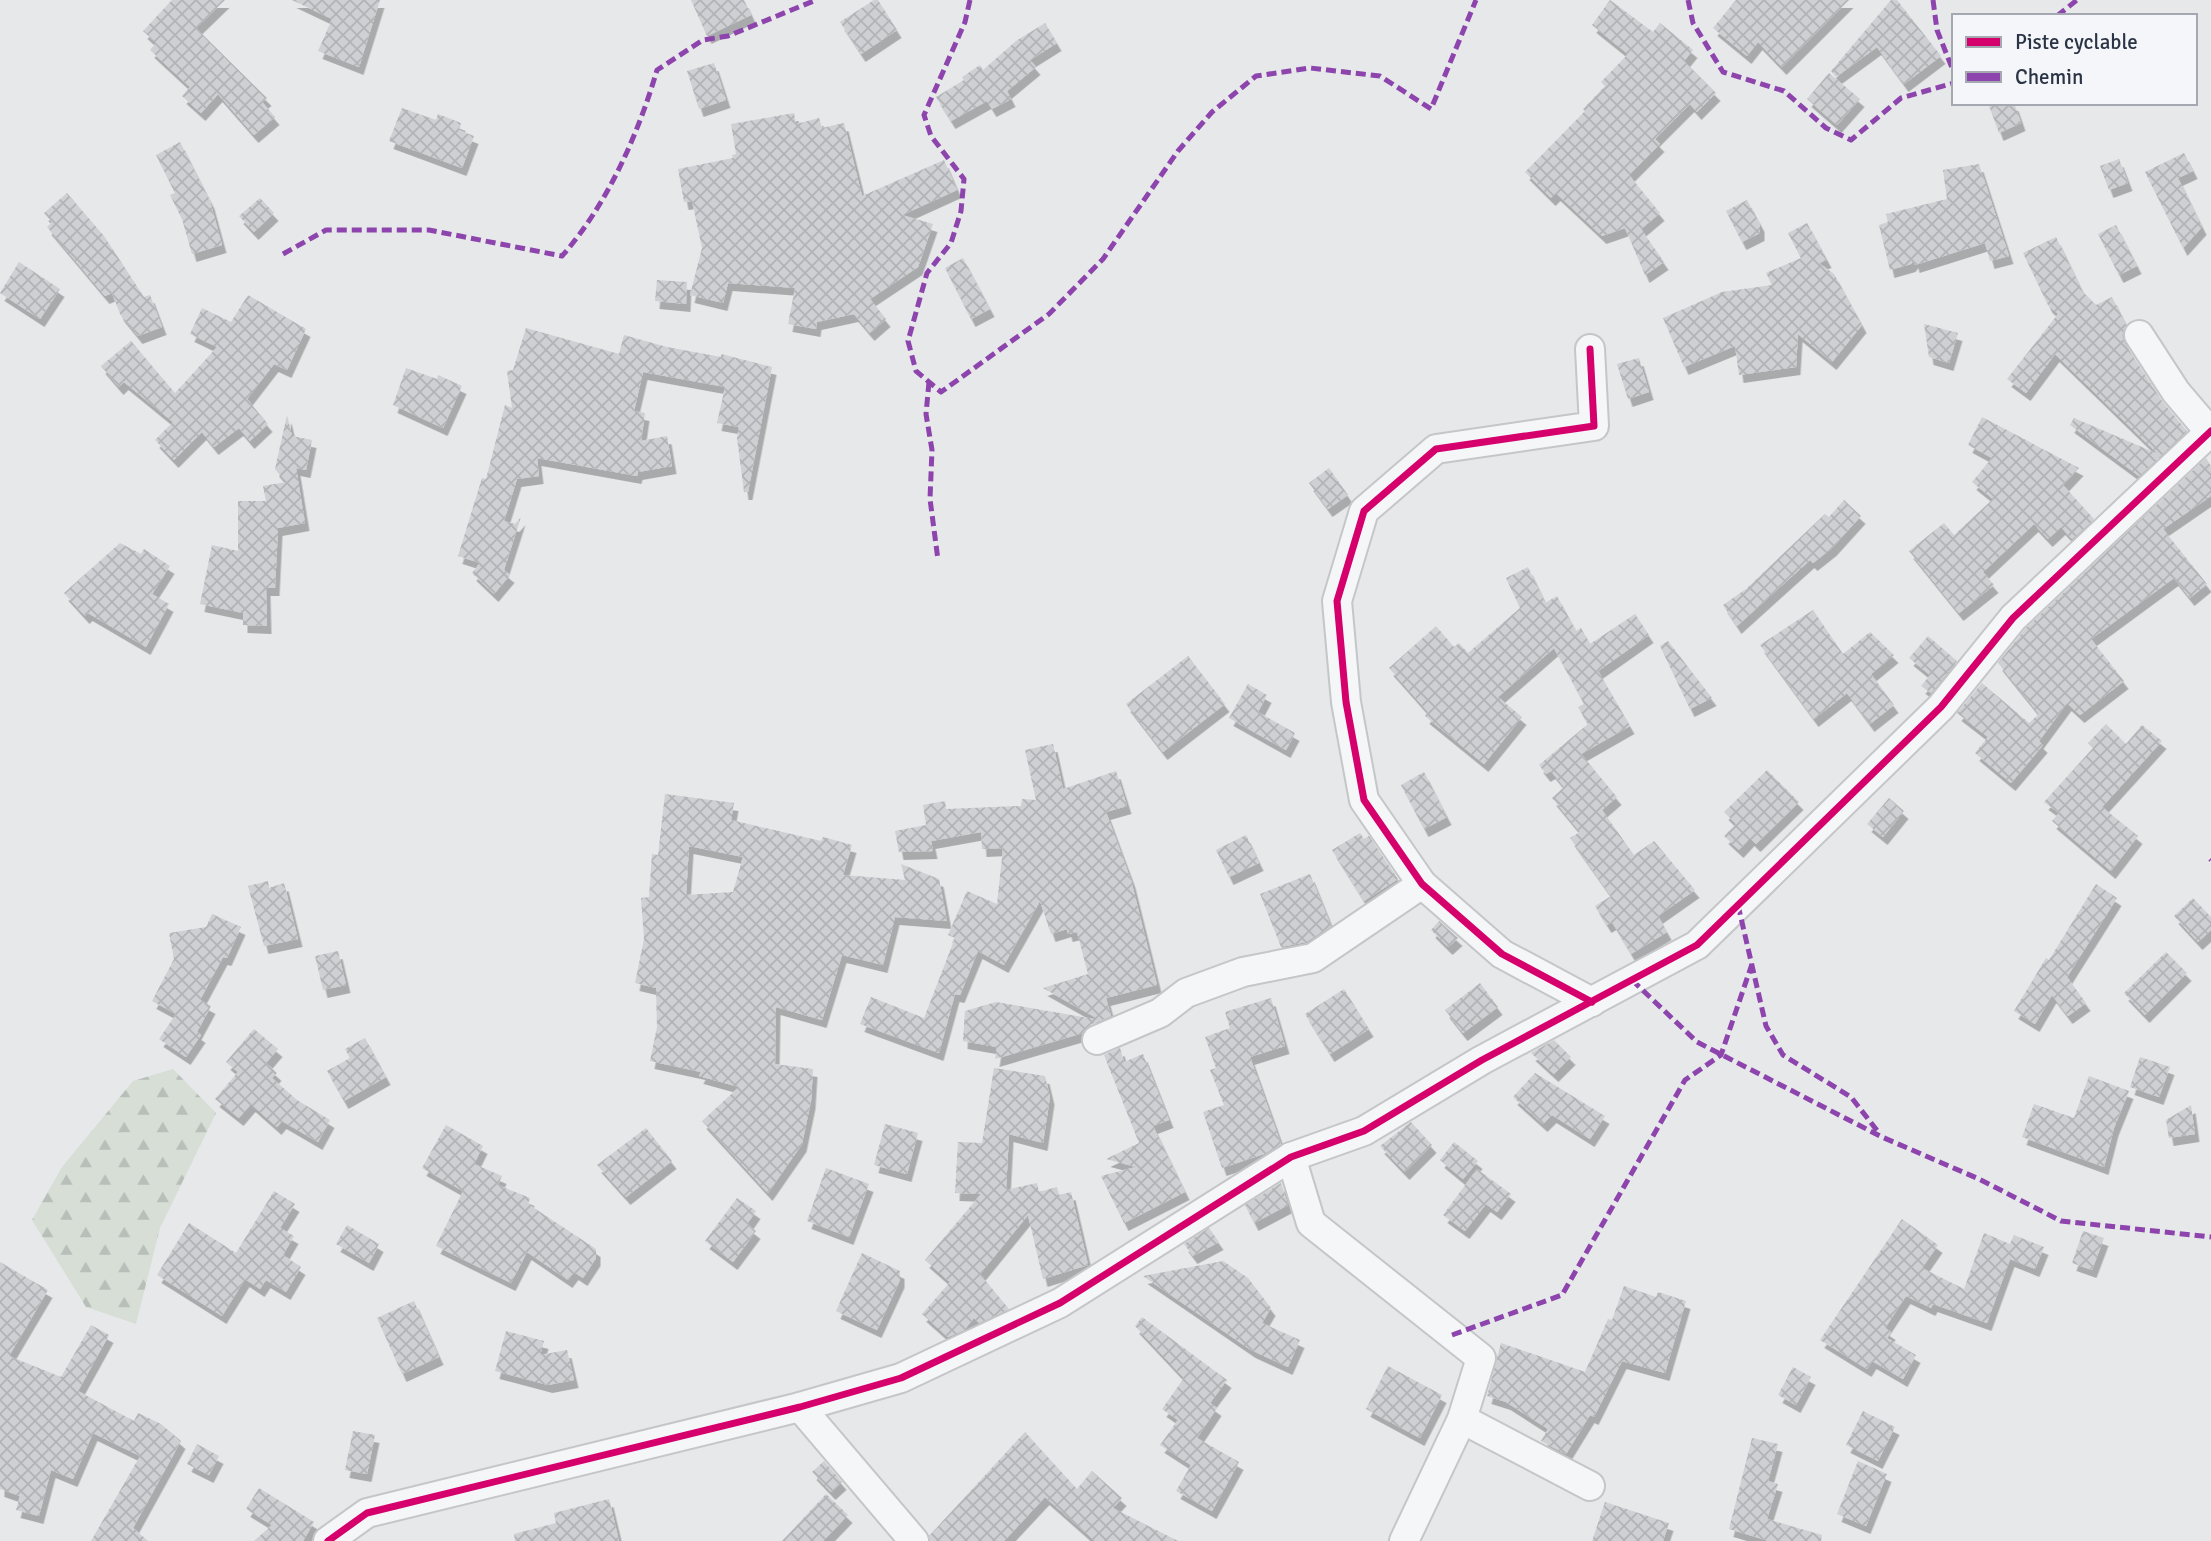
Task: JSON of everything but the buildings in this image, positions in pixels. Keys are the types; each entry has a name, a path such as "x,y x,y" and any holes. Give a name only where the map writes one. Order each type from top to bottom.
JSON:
{"street":[{"path":"328,1541 367,1513 800,1407 901,1378 1060,1303 1291,1157 1364,1131 1482,1060 1697,945 1941,707 2013,618 2210,431 2176,392 2139,335"},
{"path":"1590,349 1594,426 1436,449 1364,511 1337,601 1346,702 1364,800 1422,884 1502,954 1592,1002"},
{"path":"1097,1040 1160,1013 1186,993 1243,972 1313,958 1422,884"},
{"path":"1291,1157 1311,1223 1481,1358 1462,1419 1404,1541"},
{"path":"800,1407 914,1541"},
{"path":"1462,1419 1590,1486"}],"green space":[{"path":"173,1069 216,1113 160,1228 136,1324 86,1307 32,1220 62,1167 133,1081"}],"marked path":[{"path":"283,254 326,230 429,230 562,256 607,192 630,144 657,70 703,40 728,36 816,0"},
{"path":"970,0 965,22 924,115 931,136 964,179 961,211 951,243 927,273 908,341 916,371 941,392 1049,314 1103,259 1178,151 1212,112 1256,76 1310,68 1380,76 1431,109 1476,0"},
{"path":"1688,0 1693,23 1723,72 1784,91 1826,128 1851,140 1901,98 1952,84"},
{"path":"1933,0 1937,30 1952,68"},
{"path":"2060,14 2077,0"},
{"path":"929,382 926,414 932,450 930,499 938,560"},
{"path":"1738,905 1766,1026 1783,1055 1851,1097 1879,1133"},
{"path":"1452,1335 1562,1295 1685,1080 1721,1055 1752,964"},
{"path":"1632,980 1697,1042 1882,1137 1979,1179 2061,1221 2211,1237"}],"cycle path":[{"path":"1590,349 1594,426 1436,449 1364,511 1337,601 1346,702 1364,800 1422,884 1502,954 1592,1002"},
{"path":"328,1541 367,1513 800,1407 901,1378 1060,1303 1291,1157 1364,1131 1482,1060 1697,945 1941,707 2013,618 2211,431"}]}
